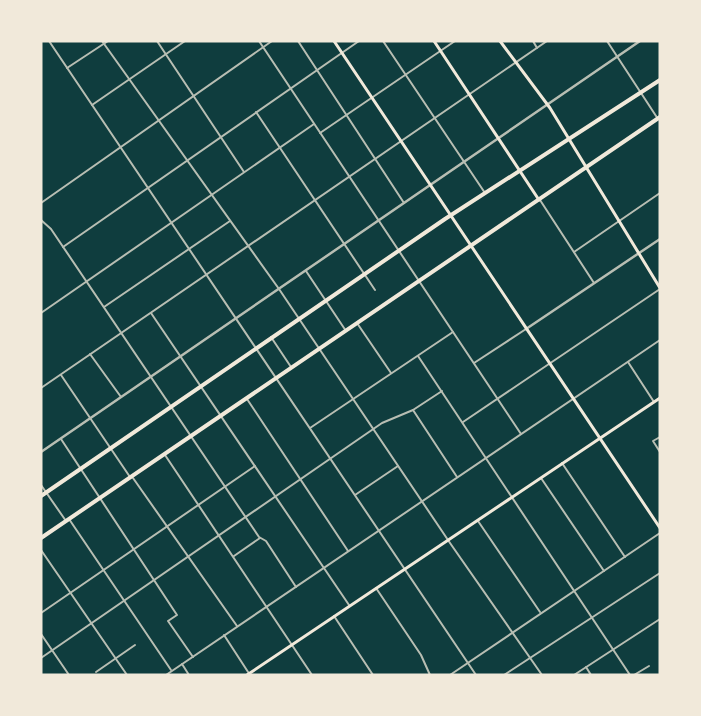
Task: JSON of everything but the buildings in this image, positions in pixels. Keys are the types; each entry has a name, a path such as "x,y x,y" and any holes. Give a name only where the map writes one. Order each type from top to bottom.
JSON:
{"main road":[{"path":"334,41 429,186 660,528"},
{"path":"434,41 540,200"},
{"path":"500,41 570,138 660,288"},
{"path":"41,496 398,250 659,80"},
{"path":"41,538 291,366 471,247 659,118"},
{"path":"249,674 447,539 660,398"}],"street":[{"path":"49,41 476,675"},
{"path":"67,68 108,41"},
{"path":"157,41 244,172"},
{"path":"92,105 185,41"},
{"path":"259,41 521,434"},
{"path":"41,204 272,41"},
{"path":"298,41 374,160 404,203"},
{"path":"63,247 359,41"},
{"path":"383,41 485,193"},
{"path":"320,133 455,41"},
{"path":"533,41 537,48"},
{"path":"41,388 349,176 470,96 547,41"},
{"path":"607,41 659,118"},
{"path":"41,452 640,41"},
{"path":"103,43 279,289 447,539 542,675"},
{"path":"256,112 375,290"},
{"path":"41,313 314,124"},
{"path":"574,252 660,193"},
{"path":"540,200 594,283"},
{"path":"41,220 49,226 246,518 260,538 267,543 296,587"},
{"path":"104,307 230,221"},
{"path":"474,363 660,239"},
{"path":"306,271 346,331"},
{"path":"463,422 660,288"},
{"path":"151,312 349,605"},
{"path":"357,323 392,374"},
{"path":"310,428 453,332"},
{"path":"271,337 291,366"},
{"path":"166,675 573,397 660,340"},
{"path":"90,354 121,398"},
{"path":"418,356 630,675"},
{"path":"628,361 654,402"},
{"path":"60,375 237,626"},
{"path":"41,658 388,420 412,410 442,391"},
{"path":"246,397 348,551"},
{"path":"412,410 457,477"},
{"path":"660,437 653,442 660,452"},
{"path":"60,439 177,614 168,621 193,657"},
{"path":"164,453 312,675"},
{"path":"562,463 625,556"},
{"path":"41,613 255,466"},
{"path":"355,496 398,466"},
{"path":"540,477 604,571"},
{"path":"41,486 104,570 172,671"},
{"path":"477,519 541,613"},
{"path":"450,675 660,532"},
{"path":"234,556 260,538"},
{"path":"41,550 127,675"},
{"path":"504,675 660,573"},
{"path":"376,587 421,655 430,675"},
{"path":"334,616 373,675"},
{"path":"574,675 660,619"},
{"path":"41,634 69,675"},
{"path":"224,635 249,674"},
{"path":"96,672 135,645"},
{"path":"182,664 189,675"},
{"path":"634,675 649,666"},
{"path":"586,667 591,675"}]}
